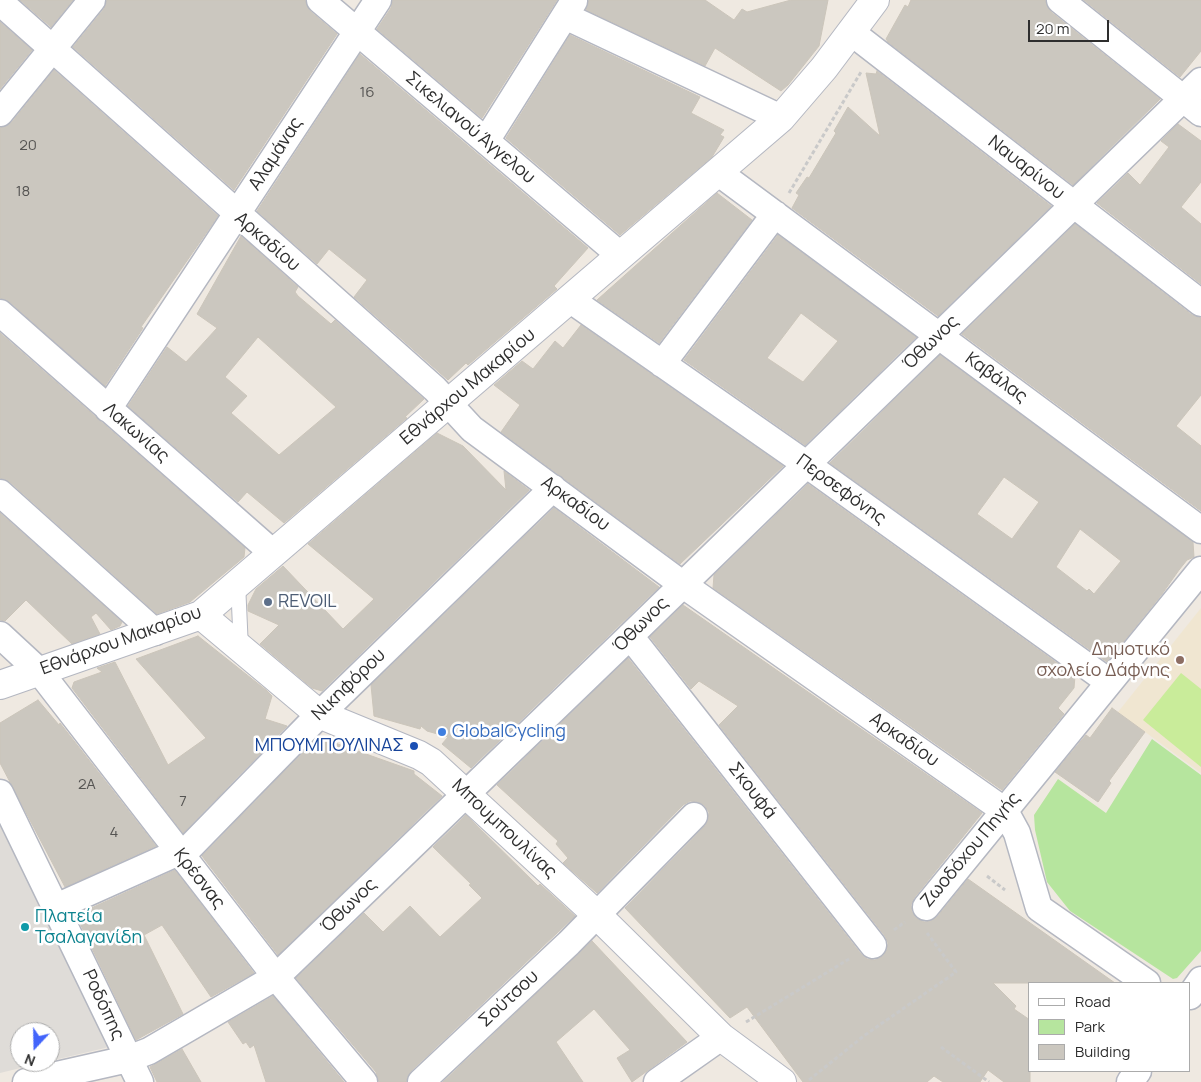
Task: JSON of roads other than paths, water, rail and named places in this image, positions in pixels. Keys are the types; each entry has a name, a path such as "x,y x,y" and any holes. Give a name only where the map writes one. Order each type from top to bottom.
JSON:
{"street":[{"path":"0,113 92,0"},
{"name":"Σικελιανού Άγγελου","path":"320,0 620,255"},
{"name":"Αλαμάνας","path":"108,409 378,0"},
{"name":"Εθνάρχου Μακαρίου","path":"0,685 201,615 571,300 620,255 719,173 781,118 824,68 875,0"},
{"path":"1060,0 1195,98"},
{"name":"Αρκαδίου","path":"0,2 236,214 435,389 472,429 682,584 1005,811 1018,833 1039,908 1146,982"},
{"path":"486,141 570,8 781,118"},
{"name":"Ναυαρίνου","path":"851,32 1201,303"},
{"name":"Όθωνος","path":"26,1082 128,1059 149,1051 276,977 1074,204 1195,98"},
{"name":"Καβάλας","path":"719,173 1201,530"},
{"path":"662,364 775,214"},
{"name":"Περσεφόνης","path":"571,300 806,464 1109,682"},
{"name":"Λακωνίας","path":"0,313 273,553"},
{"name":"Νικηφόρου","path":"56,907 190,847 319,714 553,488"},
{"path":"0,493 155,632"},
{"name":"Ζωοδόχου Πηγής","path":"920,911 1005,811 1201,570"},
{"name":"Μπουμπουλίνας","path":"201,615 319,714 420,755 435,766 596,914 721,1037 782,1082"},
{"name":"Κρέσνας","path":"0,635 40,672 276,977 364,1082"},
{"name":"Σκουφά","path":"630,636 873,945"},
{"name":"Ροδόπης","path":"0,793 140,1082"},
{"name":"Σούτσου","path":"420,1082 569,943 694,816"},
{"path":"1191,995 1201,980"},
{"path":"657,1082 721,1037"}],"lane":[{"path":"238,583 241,650"}],"place":[{"name":"REVOIL","path":"268,602"},
{"name":"Δημοτικό σχολείο Δάφνης","path":"1180,660"},
{"name":"GlobalCycling","path":"442,732"},
{"name":"ΜΠΟΥΜΠΟΥΛΙΝΑΣ","path":"414,746"},
{"name":"Πλατεία Τσαλαγανίδη","path":"25,927"}]}
